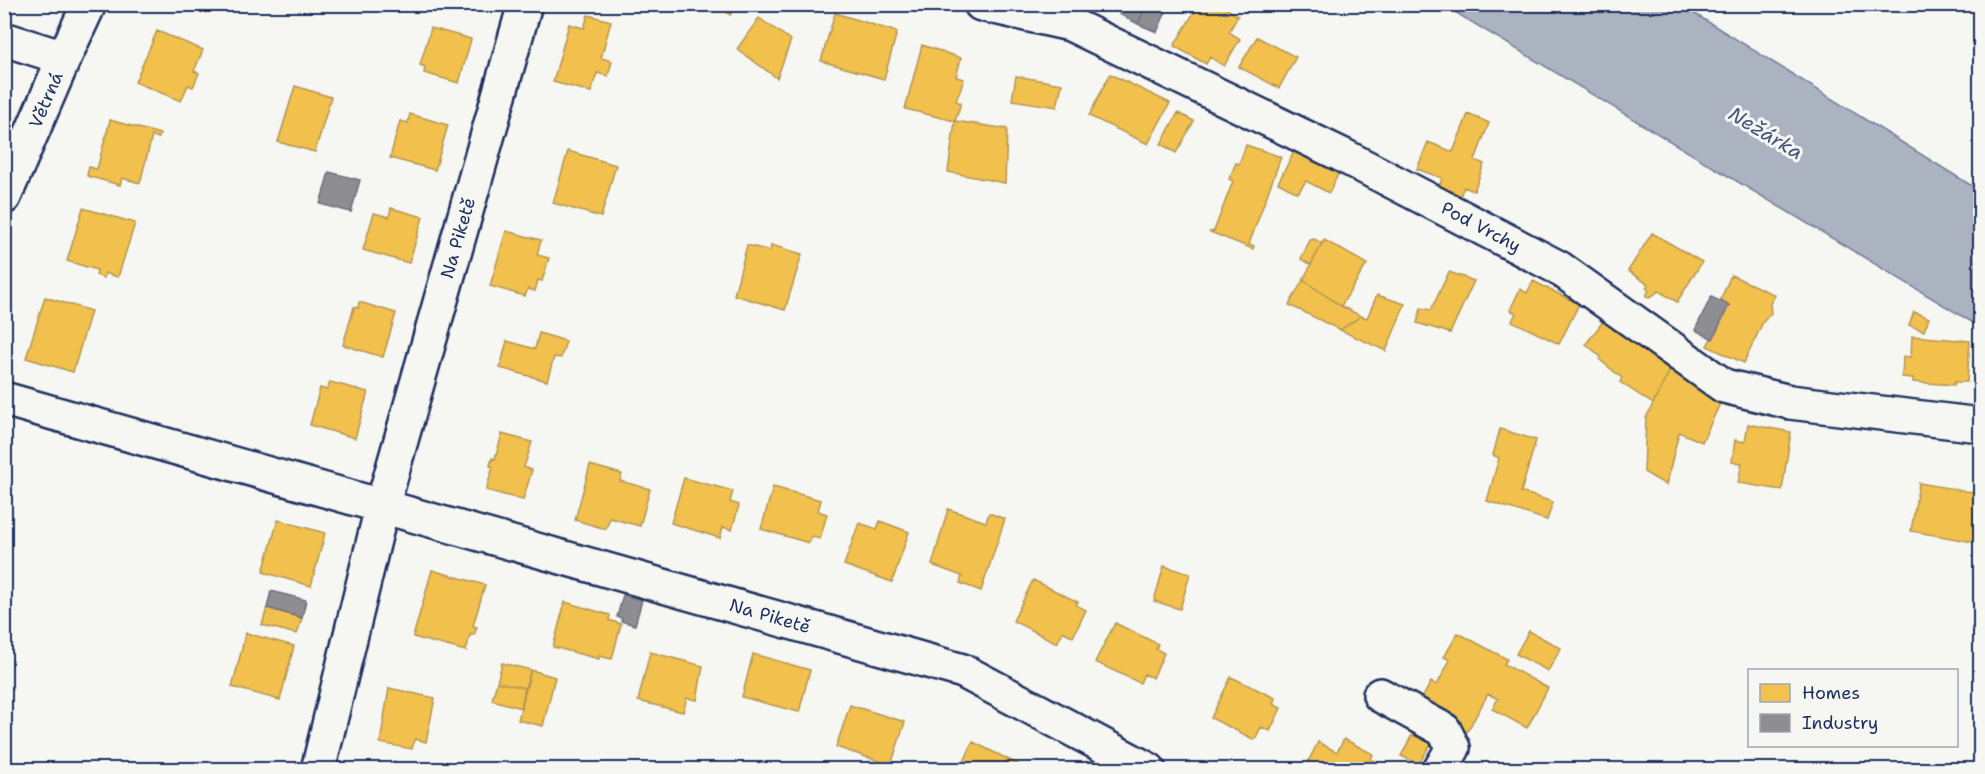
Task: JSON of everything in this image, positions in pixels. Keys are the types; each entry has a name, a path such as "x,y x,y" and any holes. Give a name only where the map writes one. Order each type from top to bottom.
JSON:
{"street":[{"name":"Větrná","path":"4,197 63,58 89,4"},
{"name":"Na Piketě","path":"318,770 382,507 525,4"},
{"name":"Pod Vrchy","path":"981,4 1070,24 1342,155 1559,268 1724,386 1790,402 1980,425"},
{"path":"4,39 63,58"},
{"name":"Na Piketě","path":"4,399 963,670 1143,768"},
{"path":"1380,695 1444,730 1453,748 1449,766"}],"water":[{"name":"Nežárka","path":"1443,5 1681,5 1980,191 1980,327"}],"building: Homes":[{"path":"719,4 738,4 730,15"},
{"path":"1199,4 1219,4 1238,16 1229,32 1240,39 1224,66 1210,57 1206,64 1174,46"},
{"path":"835,13 897,32 884,79 821,61"},
{"path":"588,15 611,21 601,58 612,61 608,76 597,73 591,92 553,82 569,24 584,28"},
{"path":"759,18 791,40 777,78 737,49"},
{"path":"431,28 471,39 459,83 424,73 425,67 420,65"},
{"path":"157,31 203,50 194,71 199,73 193,87 188,85 181,101 135,82"},
{"path":"1257,37 1296,57 1279,88 1239,67"},
{"path":"922,45 961,58 956,77 964,79 956,101 961,103 955,121 905,109"},
{"path":"1110,74 1170,103 1148,144 1089,116"},
{"path":"1016,76 1062,84 1057,107 1012,100"},
{"path":"295,86 331,97 315,152 278,142"},
{"path":"1178,113 1194,121 1176,153 1161,144"},
{"path":"410,114 448,125 435,170 390,158 400,121 408,123"},
{"path":"1468,114 1489,123 1475,160 1484,164 1474,191 1464,187 1460,196 1439,187 1442,178 1417,169 1428,142 1453,152"},
{"path":"110,120 160,134 159,138 152,136 140,183 122,178 120,185 87,176 89,167 97,169"},
{"path":"955,121 1007,129 1005,183 948,172"},
{"path":"1246,145 1281,157 1249,244 1254,246 1253,249 1210,232 1214,231 1233,181 1229,179 1236,163 1239,164"},
{"path":"1297,146 1341,168 1329,193 1306,181 1298,193 1278,183"},
{"path":"568,151 616,165 601,217 553,203"},
{"path":"83,208 135,223 118,277 105,273 104,278 96,275 97,270 67,261"},
{"path":"391,208 423,217 409,263 363,250 374,213 389,217"},
{"path":"506,231 541,240 537,255 549,258 542,281 538,280 535,291 528,289 525,296 490,286"},
{"path":"1652,233 1702,262 1677,302 1659,291 1649,298 1646,296 1649,290 1646,288 1648,284 1628,271"},
{"path":"1314,239 1322,243 1311,265 1301,259 1310,240"},
{"path":"1324,240 1367,264 1341,306 1303,280"},
{"path":"747,245 770,251 771,245 802,254 785,310 734,295"},
{"path":"1449,272 1474,281 1450,333 1417,323 1421,308 1431,310"},
{"path":"1731,275 1775,295 1770,304 1771,313 1763,322 1744,363 1707,346 1729,305 1720,301"},
{"path":"1303,280 1341,306 1361,316 1340,330 1289,305"},
{"path":"1533,281 1579,304 1559,344 1512,321 1516,313 1510,310 1520,289 1527,293"},
{"path":"1377,295 1405,304 1386,351 1340,330 1361,316 1367,318"},
{"path":"45,297 91,311 73,372 26,358"},
{"path":"359,302 396,313 383,357 343,345 354,307 358,308"},
{"path":"1914,312 1929,318 1924,331 1909,325"},
{"path":"1604,320 1670,370 1653,404 1620,382 1622,378 1600,360 1601,357 1586,344"},
{"path":"539,333 566,341 561,358 554,357 547,381 500,368 507,341 535,349"},
{"path":"1912,336 1970,341 1967,382 1955,382 1954,385 1913,382 1913,378 1902,377 1903,356 1911,357"},
{"path":"1671,368 1724,395 1702,442 1679,432 1666,485 1644,472 1646,418"},
{"path":"330,382 368,392 355,438 310,425 320,388 327,390"},
{"path":"1748,424 1791,432 1782,490 1738,483 1742,463 1732,462 1735,440 1745,442"},
{"path":"1500,429 1536,440 1521,492 1553,502 1547,520 1487,501 1499,458 1493,455"},
{"path":"502,434 532,442 524,467 532,470 523,500 486,490 493,467 490,466 492,458 495,459"},
{"path":"590,465 622,474 620,481 650,489 640,526 610,518 606,529 575,520"},
{"path":"684,478 733,491 730,502 739,505 732,530 723,527 720,538 671,523"},
{"path":"1919,483 1978,493 1974,517 1980,518 1980,543 1911,531"},
{"path":"773,487 821,500 818,511 827,514 820,539 811,536 809,543 761,529"},
{"path":"948,509 986,522 989,513 1005,519 981,591 960,583 962,576 932,565"},
{"path":"278,520 325,533 311,586 263,572"},
{"path":"880,521 909,532 892,582 844,565 859,523 877,529"},
{"path":"1164,566 1190,574 1180,609 1154,601"},
{"path":"432,570 485,585 473,626 477,627 474,635 470,635 466,651 413,637"},
{"path":"1033,580 1078,602 1076,605 1086,610 1073,637 1063,631 1057,643 1013,621"},
{"path":"565,602 610,615 609,620 621,624 612,659 599,656 599,659 553,647"},
{"path":"267,608 302,618 297,634 262,625"},
{"path":"1115,623 1158,644 1156,649 1164,653 1153,678 1144,674 1140,683 1095,662"},
{"path":"1529,631 1561,648 1548,671 1516,654"},
{"path":"246,633 294,646 280,700 232,687"},
{"path":"1458,633 1507,659 1504,664 1548,688 1527,728 1492,709 1498,699 1488,694 1467,732 1418,706 1431,682 1437,685 1450,660 1444,657"},
{"path":"650,652 703,666 697,700 687,698 683,712 638,701"},
{"path":"753,654 810,670 799,712 742,697"},
{"path":"502,663 531,670 525,688 497,682"},
{"path":"531,670 555,677 543,726 518,720"},
{"path":"1231,677 1275,698 1273,704 1281,708 1270,731 1261,727 1255,740 1211,718"},
{"path":"497,682 525,688 521,708 492,700"},
{"path":"389,688 435,698 426,742 415,739 412,749 380,743"},
{"path":"850,705 905,722 891,765 836,747"},
{"path":"1412,735 1431,743 1419,764 1401,756"},
{"path":"1344,739 1373,754 1371,759 1387,767 1386,770 1304,770 1318,742 1337,752"},
{"path":"973,742 1030,770 960,770"}],"building: Industry":[{"path":"1123,4 1147,4 1138,24 1119,14"},
{"path":"1147,4 1168,7 1157,32 1138,24"},
{"path":"329,172 360,180 351,212 320,204"},
{"path":"1711,297 1729,305 1713,339 1695,330"},
{"path":"271,591 306,600 302,618 267,608"},
{"path":"623,595 642,600 635,625 621,621 622,618 617,617"}]}
